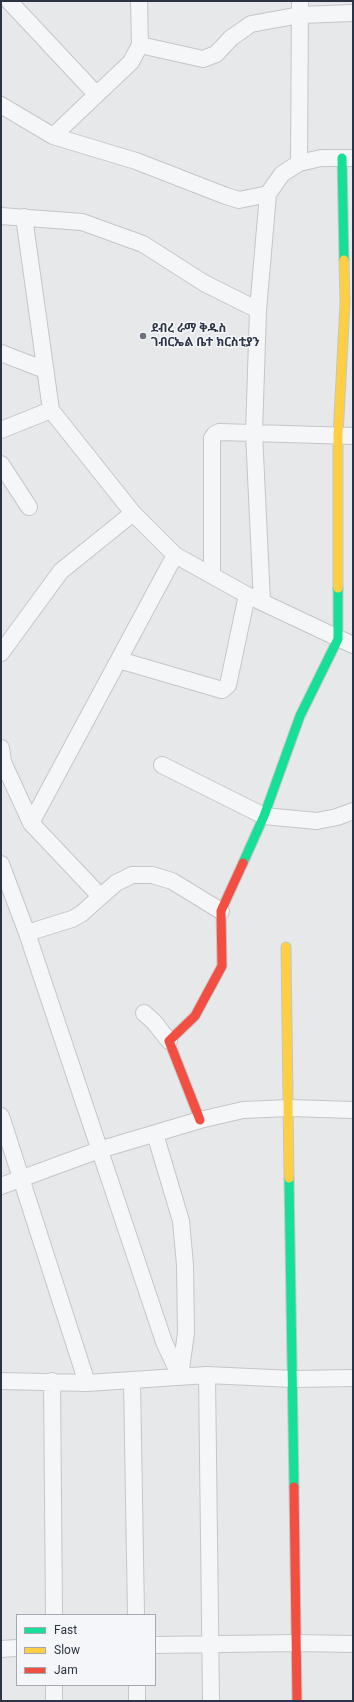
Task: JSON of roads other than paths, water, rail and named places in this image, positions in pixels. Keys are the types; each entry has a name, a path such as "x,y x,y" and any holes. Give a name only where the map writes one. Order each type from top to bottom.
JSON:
{"street":[{"path":"53,136 131,62 140,45 139,1"},
{"path":"7,4 96,94"},
{"path":"140,45 203,59 216,54 231,38 251,24 300,8 353,14"},
{"path":"299,163 300,8"},
{"path":"1,105 53,136 136,161 238,200 268,194"},
{"path":"169,1041 195,1016 222,966 221,911 264,816 300,716 338,639 346,436 345,302 348,158 321,158 299,163 282,174 268,194 258,310 254,434 262,602"},
{"path":"1,216 82,222 143,244 204,283 258,310"},
{"path":"24,217 50,410 133,513 175,555 212,574 247,595 353,646"},
{"path":"1,353 45,370"},
{"path":"1,430 50,410"},
{"path":"212,574 212,438 219,432 346,436"},
{"path":"1,464 29,507"},
{"path":"1,653 61,570 133,513"},
{"path":"31,823 175,555"},
{"path":"118,660 222,690 228,685 247,595"},
{"path":"1,748 3,762 31,823 100,896"},
{"path":"162,765 264,816 317,821 337,817 353,811"},
{"path":"1,864 27,933 98,1150 164,1342 180,1376"},
{"path":"27,933 72,919 88,908 116,883 132,875 152,875 172,881 221,911"},
{"path":"286,947 294,1379 297,1701"},
{"path":"144,1014 154,1022 169,1041 200,1120"},
{"path":"1,1186 98,1150 200,1120 243,1110 289,1108 353,1110"},
{"path":"1,1116 88,1382"},
{"path":"155,1134 181,1221 186,1265 186,1333 180,1376"},
{"path":"207,1375 211,1701"},
{"path":"1,1381 132,1381 207,1375 294,1379 353,1378"},
{"path":"52,1381 54,1614"},
{"path":"132,1381 136,1614"},
{"path":"156,1645 296,1643 353,1644"},
{"path":"1,1649 16,1648"},
{"path":"54,1686 54,1701"},
{"path":"137,1686 137,1701"}],"place":[{"name":"ደብረ ራማ ቅዱስ ገብርኤል ቤተ ክርስቲያን","path":"143,336"}]}
